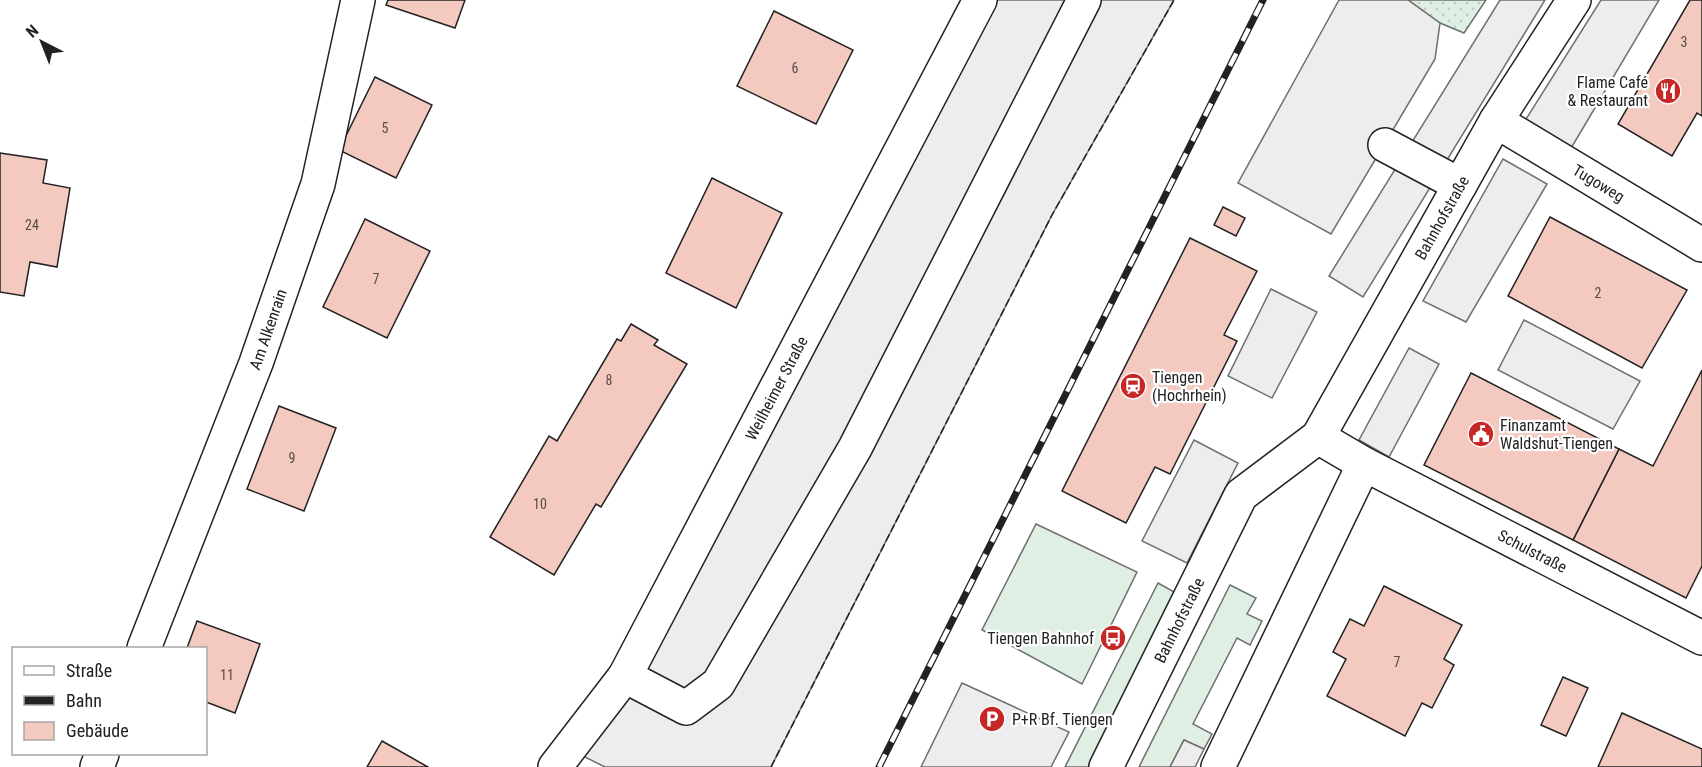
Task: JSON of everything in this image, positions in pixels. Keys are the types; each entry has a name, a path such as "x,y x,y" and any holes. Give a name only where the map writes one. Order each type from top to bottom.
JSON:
{"street":[{"name":"Am Alkenrain","path":"144,647 256,363 318,184 358,0"},
{"name":"Weilheimer Straße","path":"555,767 625,676 980,0"},
{"path":"625,676 686,708 718,684 855,448 1084,0"},
{"name":"Bahnhofstraße","path":"1106,767 1241,495 1318,437 1496,121 1574,0"},
{"name":"Tugoweg","path":"1496,121 1702,245"},
{"path":"1385,145 1460,185"},
{"path":"1218,767 1364,464 1318,437"},
{"name":"Schulstraße","path":"1364,464 1702,638"}],"green space":[{"path":"1408,0 1486,0 1464,33 1440,23"},
{"path":"1036,524 1137,572 1082,684 982,630"},
{"path":"1158,583 1176,593 1088,767 1065,767"},
{"path":"1230,585 1256,598 1247,614 1262,621 1250,645 1237,638 1193,724 1212,734 1204,749 1184,740 1170,767 1139,767"}],"shaded area":[{"path":"980,0 1174,0 1052,215 771,767 605,767 569,749"},
{"path":"1339,0 1408,0 1440,23 1435,59 1331,234 1238,183"},
{"path":"1500,0 1545,0 1363,297 1329,276"},
{"path":"1601,0 1659,0 1570,150 1523,124"},
{"path":"1503,159 1547,184 1466,322 1423,301"},
{"path":"1271,289 1317,312 1272,398 1228,376"},
{"path":"1524,320 1640,381 1613,429 1498,370"},
{"path":"1409,348 1439,364 1389,457 1359,440"},
{"path":"1194,440 1238,463 1187,563 1142,541"},
{"name":"P+R Bf. Tiengen","path":"962,683 1069,732 1051,767 921,767"},
{"path":"1184,740 1204,749 1195,767 1170,767"}],"building":[{"path":"388,0 465,0 455,28 386,5"},
{"path":"1690,0 1702,0 1702,116 1697,113 1672,156 1618,124"},
{"path":"774,11 853,50 816,124 737,86"},
{"path":"375,77 432,105 396,178 339,150"},
{"path":"0,153 47,160 43,183 70,188 57,267 30,262 24,296 0,292"},
{"path":"712,178 782,213 736,308 666,273"},
{"path":"1223,207 1245,218 1236,236 1214,225"},
{"path":"1550,217 1687,290 1642,368 1508,296"},
{"path":"365,219 430,251 387,338 323,307"},
{"path":"1190,238 1257,271 1224,335 1237,341 1170,474 1155,467 1126,523 1062,491"},
{"path":"631,324 658,340 654,345 687,364 601,507 596,504 554,575 490,537 549,436 557,441 617,339 621,341"},
{"path":"1702,370 1702,566 1686,598 1573,540 1619,449 1653,466"},
{"path":"1471,373 1619,449 1573,540 1424,465"},
{"path":"279,406 336,428 304,511 247,489"},
{"path":"1384,586 1462,625 1444,659 1454,665 1432,708 1422,703 1405,736 1327,696 1346,659 1333,652 1350,619 1364,626"},
{"path":"197,621 260,644 235,713 207,702 207,647 187,647"},
{"path":"1563,677 1588,688 1566,736 1541,725"},
{"path":"1622,713 1702,749 1702,767 1598,767"},
{"path":"382,741 428,767 367,767"}],"railway":[{"path":"879,767 1263,0"}],"fence":[{"path":"771,767 1052,215 1174,0"}],"place":[{"name":"Flame Café & Restaurant","path":"1668,91"},
{"name":"Tiengen (Hochrhein)","path":"1133,386"},
{"name":"Finanzamt Waldshut-Tiengen","path":"1481,434"},
{"name":"Tiengen Bahnhof","path":"1113,638"},
{"name":"P+R Bf. Tiengen","path":"992,719"}]}
